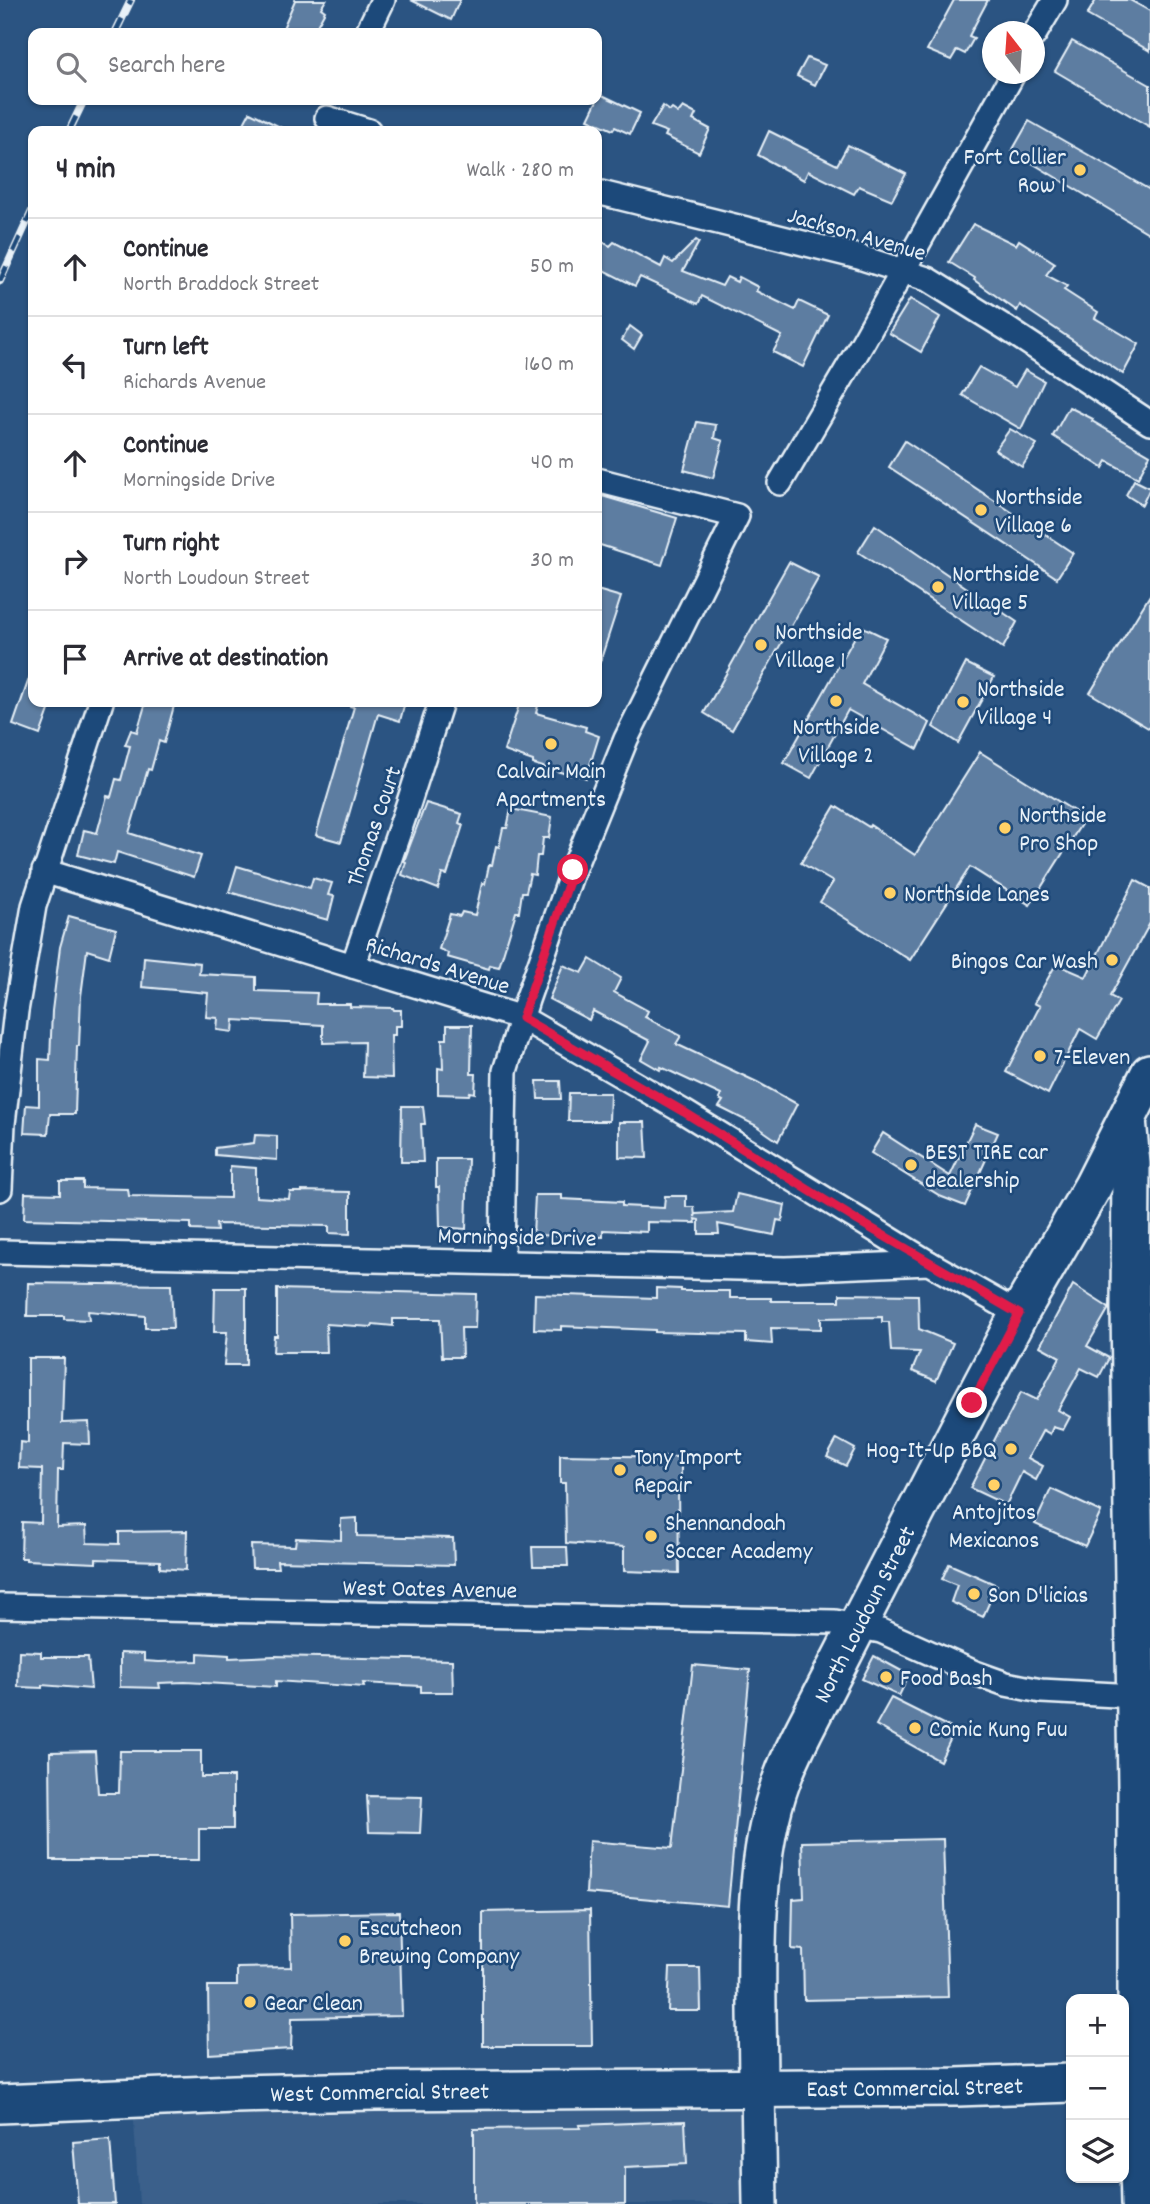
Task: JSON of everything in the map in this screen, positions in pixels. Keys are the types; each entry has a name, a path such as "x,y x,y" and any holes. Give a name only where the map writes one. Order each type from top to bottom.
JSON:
{"main road":[{"name":"North Loudoun Street","path":"758,2087 760,1889 772,1813 782,1779 803,1730 1019,1314 1118,1168 1126,1118 1150,1073"},
{"path":"1118,1168 1130,1309 1135,1696 1130,2082 1140,2204"},
{"name":"East Commercial Street","path":"758,2087 957,2087 1066,2083"},
{"name":"West Commercial Street","path":"0,2104 272,2093 758,2087"}],"street":[{"path":"369,28 383,0"},
{"path":"1042,21 1055,0"},
{"path":"780,483 1007,84"},
{"path":"328,116 355,126"},
{"name":"Jackson Avenue","path":"602,193 859,257 927,279 1150,423"},
{"path":"502,1261 505,1071 573,870 626,740 737,516 602,481"},
{"path":"0,1189 3,1124 16,1011 34,906 99,707"},
{"name":"Thomas Court","path":"353,966 410,802 439,707"},
{"name":"Richards Avenue","path":"44,872 522,1018 684,1112 929,1263"},
{"name":"Morningside Drive","path":"0,1252 786,1269 929,1263"},
{"path":"929,1263 1019,1314"},
{"name":"West Oates Avenue","path":"0,1606 821,1622 859,1625 881,1631 1006,1684 1041,1691 1135,1696"},
{"name":"North Loudoun Street","path":"758,2087 760,2204"}],"shaded area":[{"path":"741,2096 744,2204 139,2204 133,2105"}],"building":[{"path":"295,0 326,0 321,8 325,11 316,28 283,28"},
{"path":"411,0 460,0 451,20"},
{"path":"954,0 988,0 969,36 974,38 965,54 957,50 951,60 927,50"},
{"path":"1096,0 1130,0 1150,11 1150,51 1087,15"},
{"path":"1072,41 1150,85 1150,127 1055,71"},
{"path":"807,58 825,65 815,85 797,76"},
{"path":"602,95 640,113 630,134 588,119 595,105 602,105"},
{"path":"663,106 678,113 683,107 696,114 693,120 710,129 699,153 665,136 667,132 651,126"},
{"path":"250,112 278,126 243,126"},
{"name":"Fort Collier Row 1","path":"1029,121 1150,190 1150,234 1012,151"},
{"path":"769,131 837,165 848,145 906,174 892,200 859,186 854,194 808,171 804,180 758,155"},
{"path":"973,224 1016,245 1019,240 1055,263 1046,275 1067,286 1064,290 1098,312 1095,318 1139,344 1123,374 1020,305 1017,311 974,280 975,278 949,262"},
{"path":"696,240 699,242 683,271 722,286 727,277 737,282 739,277 758,287 756,291 795,310 799,301 828,315 803,367 773,352 782,336 702,296 698,304 640,277 635,286 602,270 602,242 610,246 614,242 661,267 665,258 673,263"},
{"path":"910,299 940,317 921,352 889,333"},
{"path":"630,326 642,335 634,349 622,340"},
{"path":"979,367 1015,387 1025,370 1044,381 1021,429 962,395"},
{"path":"1069,407 1150,455 1138,478 1107,461 1103,468 1053,436"},
{"path":"697,422 716,425 714,438 723,441 713,478 684,470"},
{"path":"1010,429 1037,444 1022,467 995,450"},
{"name":"Northside Village 6","path":"905,441 1073,553 1057,578 889,467"},
{"path":"1134,480 1150,488 1142,505 1126,495"},
{"path":"602,496 677,518 662,565 602,546"},
{"name":"Northside Village 5","path":"875,525 1017,622 1003,648 858,552"},
{"name":"Northside Village 1","path":"789,562 819,577 732,730 704,713"},
{"path":"602,591 621,597 602,656"},
{"path":"1150,595 1150,729 1090,693"},
{"name":"Northside Village 2","path":"861,626 886,638 862,684 930,723 918,749 848,710 811,778 784,763"},
{"name":"Northside Village 4","path":"966,663 994,677 958,743 933,727"},
{"path":"28,682 28,707 50,707 40,735 13,725"},
{"path":"144,707 174,707 164,743 159,741 151,770 148,769 129,833 201,856 194,877 117,852 114,864 78,855 84,830 97,833 107,796 111,797 116,779 121,780 130,746 125,745 131,730 137,732"},
{"path":"354,707 404,707 400,721 378,714 341,842 316,835"},
{"name":"Calvair Main Apartments","path":"518,707 538,707 536,713 586,727 585,731 599,736 586,778 533,764 533,761 504,751"},
{"path":"980,752 1085,818 1030,905 970,867 910,960 820,902 833,882 801,863 835,806 915,855"},
{"path":"426,803 462,814 459,823 463,825 447,875 442,874 438,889 402,875 406,862 404,861"},
{"path":"511,809 552,817 549,838 543,838 535,875 530,874 526,892 522,892 519,912 516,912 499,967 490,965 489,969 447,957 448,953 439,949 450,914 460,916 462,912 475,915 482,883 485,884 503,828 507,828"},
{"path":"237,866 310,888 313,878 332,883 328,895 334,896 328,920 229,892"},
{"name":"Bingos Car Wash","path":"1135,880 1150,888 1150,923 1110,996 1119,1001 1097,1039 1080,1029 1048,1094 1006,1072 1040,1006 1034,1003 1056,964 1086,977"},
{"path":"69,916 116,929 109,957 87,950 77,1046 75,1114 50,1114 48,1134 24,1133 26,1105 39,1106 39,1059 50,1060 52,1011 60,947"},
{"path":"144,957 200,963 199,974 256,977 256,991 317,993 316,1004 350,1004 350,1007 401,1010 401,1026 395,1026 395,1035 391,1035 392,1078 363,1077 364,1042 323,1043 323,1025 234,1020 233,1032 217,1030 218,1018 206,1017 208,993 142,987"},
{"path":"590,959 621,978 614,992 648,1011 645,1017 681,1036 676,1044 797,1104 778,1141 755,1125 719,1107 723,1101 719,1099 721,1095 661,1067 660,1070 641,1059 650,1041 593,1011 589,1020 549,999 563,965 582,973"},
{"path":"447,1025 472,1025 471,1074 476,1074 475,1093 438,1094 438,1068 443,1069 442,1039 447,1039"},
{"path":"537,1081 560,1081 561,1099 538,1099"},
{"path":"569,1093 610,1093 609,1121 568,1121"},
{"path":"402,1106 423,1106 423,1162 401,1162"},
{"path":"619,1122 645,1122 647,1158 619,1157"},
{"name":"BEST TIRE car dealership","path":"975,1124 998,1133 965,1206 942,1197 871,1153 883,1133 950,1176"},
{"path":"255,1135 277,1136 277,1160 215,1155 215,1148 254,1143"},
{"path":"436,1159 468,1159 466,1229 440,1227"},
{"path":"230,1166 256,1168 256,1197 289,1199 290,1192 350,1192 350,1234 329,1233 329,1226 216,1224 217,1231 191,1230 191,1223 24,1219 25,1193 60,1194 60,1181 83,1181 83,1188 128,1189 129,1196 230,1198"},
{"path":"737,1194 785,1205 782,1221 777,1220 774,1235 718,1224 719,1234 699,1234 699,1220 695,1219 696,1223 647,1222 647,1232 603,1230 603,1237 533,1235 535,1195 562,1195 562,1199 622,1202 622,1206 664,1208 665,1196 686,1196 686,1207 694,1207 695,1217 696,1214 733,1212"},
{"path":"28,1283 171,1285 173,1328 145,1328 145,1316 88,1311 89,1320 64,1319 64,1316 27,1316"},
{"path":"1073,1285 1109,1308 1087,1346 1109,1358 1099,1377 1081,1368 1058,1410 1070,1417 1063,1430 1053,1427 1050,1434 1043,1430 1028,1458 1043,1466 1036,1480 1022,1472 1006,1505 970,1488 1021,1392 1037,1400 1060,1357 1040,1346"},
{"path":"215,1288 246,1288 246,1365 224,1365 227,1332 214,1332"},
{"path":"656,1288 730,1291 730,1298 771,1298 771,1301 840,1301 840,1294 918,1295 919,1329 953,1343 936,1381 912,1371 920,1352 891,1351 889,1322 882,1322 882,1317 821,1318 821,1329 771,1328 772,1344 746,1342 746,1334 561,1326 561,1330 534,1329 535,1294 656,1298"},
{"path":"277,1289 476,1294 475,1328 461,1328 462,1357 442,1357 440,1319 393,1319 393,1326 373,1324 372,1327 326,1324 327,1352 273,1352 274,1336 277,1336"},
{"path":"28,1358 64,1358 62,1423 89,1422 90,1444 64,1443 63,1470 58,1470 57,1527 86,1526 87,1543 119,1544 119,1532 187,1531 186,1570 160,1568 160,1561 96,1559 96,1563 21,1558 22,1522 41,1523 42,1469 19,1468 20,1442 28,1443"},
{"path":"837,1439 855,1449 846,1466 827,1457"},
{"path":"560,1455 681,1457 681,1485 678,1485 679,1573 624,1571 624,1547 566,1543 565,1483 560,1483"},
{"path":"1051,1489 1101,1512 1085,1546 1035,1524"},
{"path":"357,1518 357,1536 453,1538 454,1565 277,1561 278,1568 252,1568 251,1545 295,1546 296,1538 341,1540 341,1519"},
{"path":"532,1547 567,1547 568,1566 533,1566"},
{"name":"Son D'licias","path":"949,1564 997,1585 983,1617 951,1602 957,1585 942,1579"},
{"path":"19,1651 41,1652 41,1657 88,1657 91,1689 42,1685 42,1688 18,1687"},
{"path":"120,1653 144,1654 144,1661 159,1662 198,1661 198,1653 229,1655 229,1658 274,1656 452,1660 453,1692 421,1692 421,1686 363,1683 364,1687 276,1681 276,1687 185,1682 159,1683 160,1688 120,1687"},
{"name":"Food Bash","path":"874,1656 909,1675 899,1696 862,1679"},
{"path":"693,1665 750,1670 728,1906 586,1893 589,1841 672,1848"},
{"name":"Comic Kung Fuu","path":"891,1698 955,1730 940,1761 876,1725"},
{"path":"95,1751 98,1793 119,1793 120,1751 201,1751 201,1777 233,1777 233,1829 199,1829 199,1860 51,1860 50,1752"},
{"path":"367,1796 422,1797 420,1833 369,1832"},
{"path":"943,1839 948,1997 804,2000 803,1950 792,1949 793,1899 804,1898 802,1842"},
{"path":"590,1910 592,2046 483,2046 483,1912"},
{"name":"Escutcheon Brewing Company","path":"399,1912 402,2016 292,2018 291,2049 209,2054 208,1986 237,1986 237,1968 291,1967 290,1914"},
{"path":"670,1968 700,1968 701,2011 668,2011"},
{"path":"685,2121 687,2164 625,2167 625,2204 474,2204 474,2129 580,2128 579,2125"},
{"path":"110,2139 115,2204 78,2204 73,2142"}],"railway":[{"path":"117,28 131,0"},
{"path":"71,126 82,105"},
{"path":"0,281 28,220"}],"place":[{"name":"Fort Collier Row 1","path":"1080,170"},
{"name":"Northside Village 6","path":"981,510"},
{"name":"Northside Village 5","path":"938,587"},
{"name":"Northside Village 1","path":"761,645"},
{"name":"Northside Village 2","path":"836,701"},
{"name":"Northside Village 4","path":"963,702"},
{"name":"Calvair Main Apartments","path":"551,744"},
{"name":"Northside Pro Shop","path":"1005,828"},
{"name":"Northside Lanes","path":"890,893"},
{"name":"Bingos Car Wash","path":"1112,960"},
{"name":"7-Eleven","path":"1040,1056"},
{"name":"BEST TIRE car dealership","path":"911,1165"},
{"name":"Hog-It-Up BBQ","path":"1011,1449"},
{"name":"Tony Import Repair","path":"620,1470"},
{"name":"Antojitos Mexicanos","path":"994,1485"},
{"name":"Shennandoah Soccer Academy","path":"651,1536"},
{"name":"Son D'licias","path":"974,1594"},
{"name":"Food Bash","path":"886,1677"},
{"name":"Comic Kung Fuu","path":"915,1728"},
{"name":"Escutcheon Brewing Company","path":"345,1941"},
{"name":"Gear Clean","path":"250,2002"}],"route":[{"path":"573,870 522,1018 684,1112 855,1219 1019,1314 972,1403"}]}
